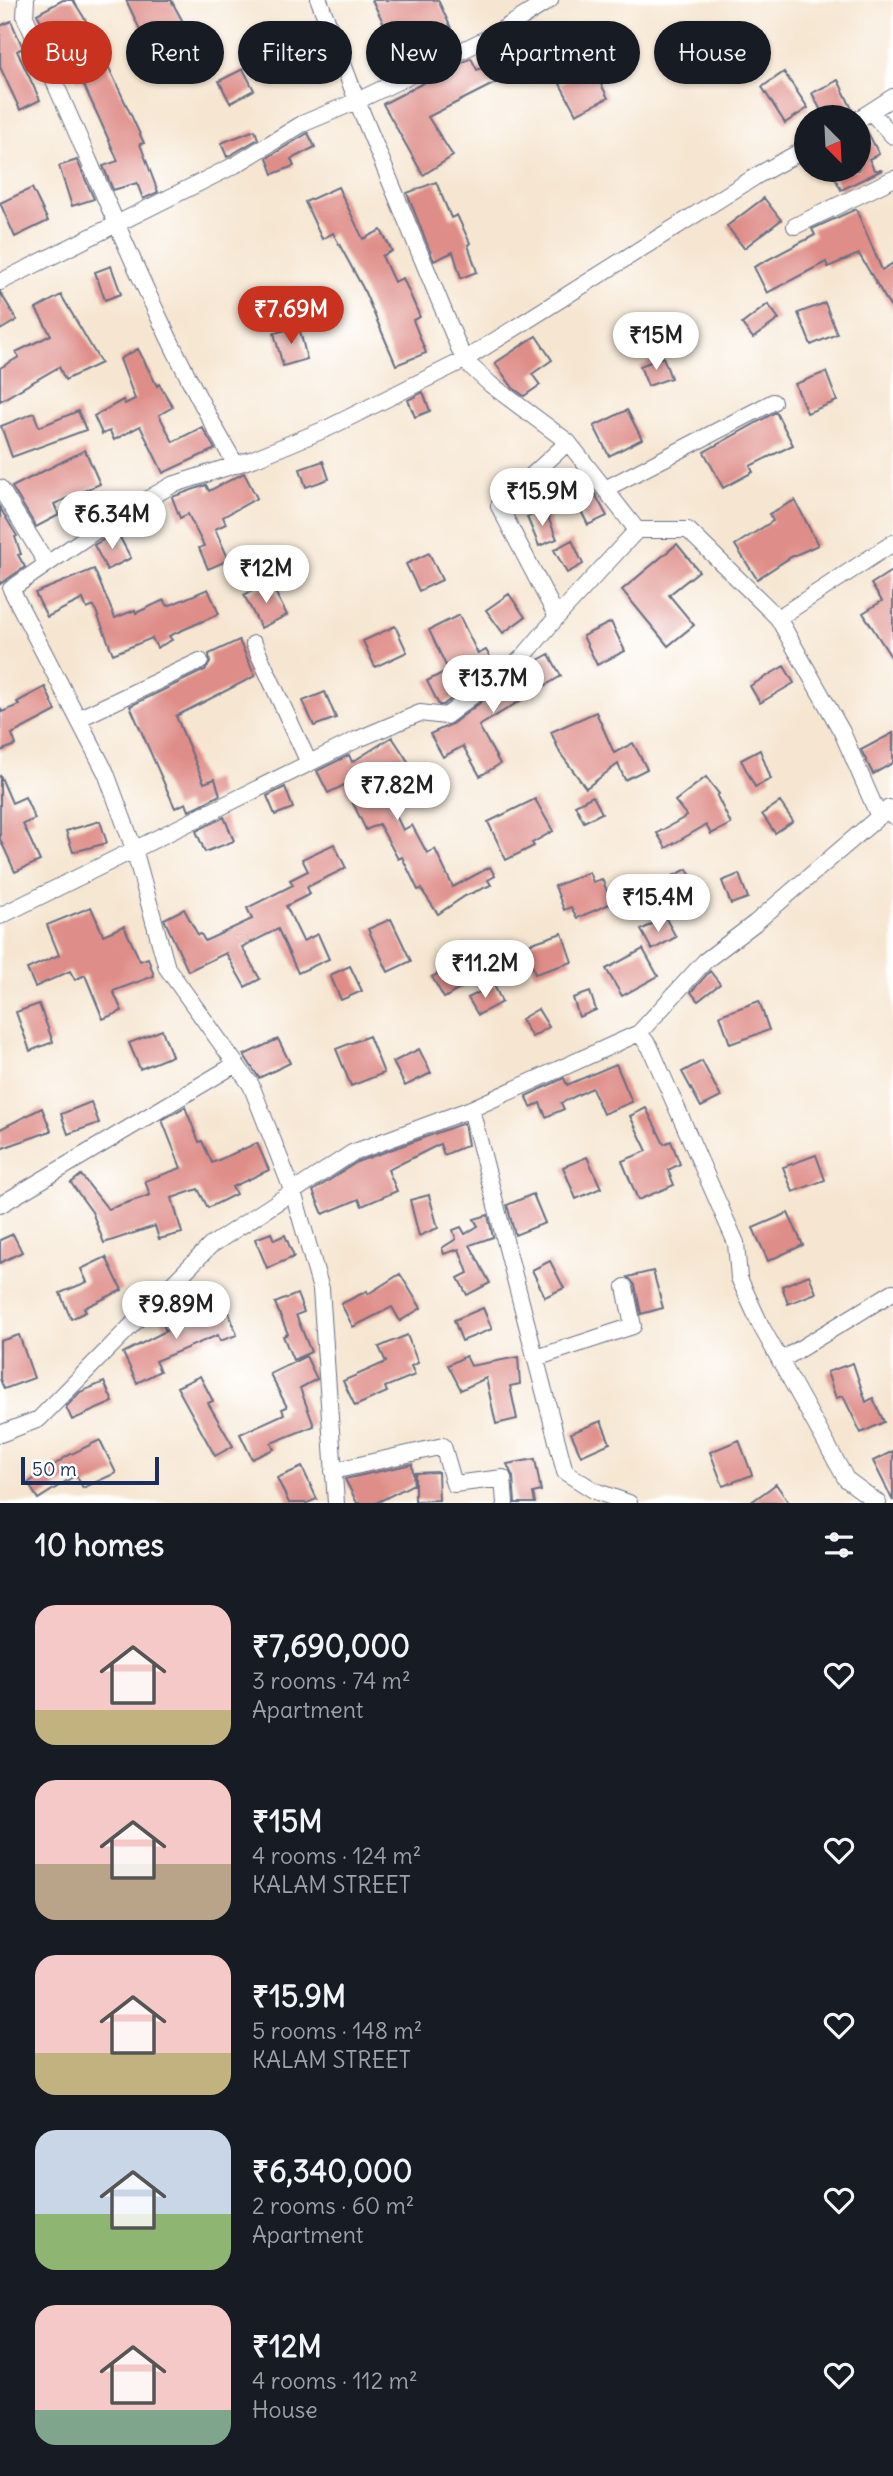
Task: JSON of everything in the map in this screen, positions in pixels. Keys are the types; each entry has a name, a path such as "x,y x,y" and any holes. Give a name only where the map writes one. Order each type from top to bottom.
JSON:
{"street":[{"path":"27,0 25,17 115,224 194,393 236,465"},
{"path":"319,0 357,101 464,360 490,384 568,442 637,530"},
{"path":"0,282 235,165 302,124 357,101 492,36 550,0"},
{"path":"872,112 893,97"},
{"path":"872,120 893,136"},
{"path":"335,1503 321,1289 293,1192 251,1085 167,968 134,849 106,773 80,718 6,591 113,519 173,485 236,465 328,428 464,360 758,175 794,155"},
{"path":"794,226 893,179"},
{"path":"605,489 773,402"},
{"path":"557,617 499,506 568,442"},
{"path":"0,488 47,564"},
{"path":"0,916 309,763 409,717 430,713 446,716 522,659 637,530 688,530 778,618 886,816 705,961 639,1032 471,1109 352,1153 210,1246 39,1419 0,1434"},
{"path":"778,618 893,543"},
{"path":"254,644 309,763"},
{"path":"80,718 200,661"},
{"path":"639,1032 650,1047 736,1243 739,1278 780,1361 846,1479 878,1503"},
{"path":"0,1205 236,1064"},
{"path":"471,1109 565,1472 595,1491 629,1503"},
{"path":"536,1359 633,1326 625,1287"},
{"path":"780,1361 893,1292"},
{"path":"333,1471 443,1447 454,1484 503,1478 505,1503"}],"building":[{"path":"63,0 73,0 86,21 41,21 37,14"},
{"path":"126,0 171,0 183,21 136,21"},
{"path":"372,0 438,0 448,21 382,21"},
{"path":"11,21 21,44 21,49 17,51 21,60 21,84 32,84 40,100 20,110 0,67 0,26"},
{"path":"471,58 476,68 476,84 493,84 428,117 453,156 423,175 383,104 421,84 462,84 462,63"},
{"path":"238,72 238,84 251,84 254,90 230,103 220,84 224,84 224,78"},
{"path":"784,72 806,105 794,105 794,117 785,123 762,87 771,84 771,81"},
{"path":"112,74 144,143 140,144 158,192 143,199 137,183 113,190 103,166 118,161 83,84 112,84"},
{"path":"838,80 850,105 818,105 812,93"},
{"path":"560,84 601,84 608,98 576,114"},
{"path":"255,130 258,139 227,157 221,143"},
{"path":"308,133 315,147 291,159 294,166 273,174 267,158"},
{"path":"872,140 879,154 872,158"},
{"path":"77,160 94,199 72,206 59,166"},
{"path":"436,182 451,218 457,215 470,243 468,245 477,272 461,278 453,252 434,261 407,193"},
{"path":"837,182 857,182 841,190"},
{"path":"338,187 363,239 381,230 392,251 382,256 394,282 403,278 420,317 413,320 426,353 396,365 363,288 333,233 322,239 305,202"},
{"path":"32,188 48,221 15,237 0,203"},
{"path":"764,198 781,220 744,248 727,226"},
{"path":"856,209 882,270 893,263 893,311 859,254 828,267 826,262 767,293 754,267 815,235 812,229"},
{"path":"111,266 121,294 105,300 95,272"},
{"path":"0,292 17,320 0,330"},
{"path":"61,295 101,363 65,380 59,367 0,401 0,368 19,357 16,352 51,335 36,309"},
{"path":"825,303 837,334 811,345 798,313"},
{"path":"768,304 779,319 753,338 742,324"},
{"path":"299,327 307,359 283,366 274,333"},
{"path":"536,336 552,360 532,374 540,385 524,396 513,388 495,363"},
{"path":"138,349 157,386 159,384 173,407 159,415 173,442 202,427 215,449 163,473 140,426 114,440 110,431 102,434 94,416 123,400 125,404 135,399 120,359"},
{"path":"663,357 671,378 648,386 640,366"},
{"path":"826,372 837,401 807,413 795,384"},
{"path":"423,392 430,411 415,417 408,400"},
{"path":"627,410 642,439 609,456 594,426"},
{"path":"78,411 86,430 12,457 1,426 34,413 39,427"},
{"path":"776,412 793,445 750,466 753,472 723,488 704,452"},
{"path":"85,450 100,484 54,504 59,515 36,527 12,487"},
{"path":"323,461 329,479 306,487 300,469"},
{"path":"244,473 257,498 223,517 226,524 215,529 229,560 208,569 199,548 204,546 188,514 180,518 172,497 206,485 209,491"},
{"path":"595,494 607,516 588,525 577,503"},
{"path":"795,500 818,545 791,557 757,579 735,545 773,521 769,514"},
{"path":"0,508 17,536 15,537 21,554 18,555 25,567 0,584"},
{"path":"545,510 557,539 539,546 527,517"},
{"path":"117,532 131,558 107,570 94,545"},
{"path":"572,540 583,564 567,573 554,550"},
{"path":"677,544 699,571 669,595 694,625 668,646 622,590"},
{"path":"429,553 442,580 419,591 406,564"},
{"path":"94,569 115,618 135,610 136,613 164,600 168,606 208,589 219,614 169,636 172,640 157,648 152,638 113,654 94,606 87,609 83,599 47,617 35,593"},
{"path":"893,570 893,660 863,613 882,601 871,584"},
{"path":"270,582 287,615 261,628 244,595"},
{"path":"509,594 525,617 503,633 486,610"},
{"path":"459,615 478,654 486,650 495,666 443,705 439,705 427,681 448,670 429,630"},
{"path":"611,622 625,651 597,665 583,636"},
{"path":"395,626 407,652 375,667 363,641"},
{"path":"239,640 255,676 176,716 204,783 215,779 220,795 189,811 186,803 175,808 130,706 205,670 210,663 209,654"},
{"path":"549,654 561,676 479,726 500,764 480,776 463,746 443,757 430,734 452,724 531,664"},
{"path":"784,666 794,683 760,703 750,686"},
{"path":"45,687 56,711 12,734 16,745 0,751 0,707 2,712 19,705 17,702"},
{"path":"325,692 336,718 314,726 303,701"},
{"path":"596,712 614,753 633,743 647,769 625,780 618,764 586,788 560,753 551,732"},
{"path":"893,733 893,763 873,774 861,750"},
{"path":"392,737 409,763 379,781 403,830 412,825 427,853 435,849 453,887 490,867 495,876 488,880 491,885 465,896 438,914 421,889 418,890 402,857 398,859 379,824 366,830 344,785 328,793 317,771 349,755 352,762"},
{"path":"760,750 771,779 755,787 741,760"},
{"path":"0,775 12,803 25,797 35,819 23,824 40,861 15,872 0,839"},
{"path":"706,777 719,794 717,796 731,824 711,834 706,825 666,848 657,833 687,816 675,801"},
{"path":"285,787 293,808 275,815 267,796"},
{"path":"593,796 602,813 584,822 575,805"},
{"path":"535,799 553,831 532,843 534,846 506,860 488,822"},
{"path":"780,802 793,821 775,833 762,814"},
{"path":"224,817 234,841 205,852 196,831"},
{"path":"100,821 107,843 73,852 66,831"},
{"path":"334,844 346,868 307,887 310,894 286,906 303,941 318,934 329,959 298,973 278,929 242,947 260,979 245,987 226,953 188,971 164,919 184,909 198,935 201,934 205,941 252,919 247,908 293,885 290,880 308,871 302,859"},
{"path":"687,869 698,890 673,904 661,882"},
{"path":"589,872 593,882 602,879 612,903 577,918 571,907 564,910 555,886"},
{"path":"739,874 748,898 731,904 722,881"},
{"path":"91,907 103,935 124,926 140,961 148,958 154,976 113,991 122,1011 103,1019 85,975 75,980 70,971 35,987 27,969 59,955 47,925"},
{"path":"665,917 676,937 652,950 641,930"},
{"path":"391,919 411,961 388,972 368,929"},
{"path":"562,933 572,962 535,974 526,945"},
{"path":"643,949 658,976 622,996 606,969"},
{"path":"455,964 466,985 444,998 432,977"},
{"path":"350,966 362,991 341,1000 330,975"},
{"path":"710,971 720,984 698,1001 691,992"},
{"path":"494,985 502,1002 478,1015 468,998"},
{"path":"590,992 596,1010 579,1017 573,998"},
{"path":"759,1001 769,1030 730,1044 720,1015"},
{"path":"39,1004 53,1042 30,1051 16,1012"},
{"path":"538,1009 549,1027 532,1037 521,1019"},
{"path":"162,1030 172,1056 140,1069 129,1043"},
{"path":"369,1036 384,1073 351,1086 336,1049"},
{"path":"278,1039 290,1063 259,1078 244,1055"},
{"path":"419,1049 431,1073 405,1086 393,1062"},
{"path":"702,1061 721,1097 701,1107 682,1072"},
{"path":"616,1064 632,1102 603,1114 592,1088 561,1103 564,1109 546,1117 540,1103 531,1107 526,1096 564,1078 567,1085"},
{"path":"91,1102 99,1123 68,1134 61,1114"},
{"path":"185,1107 199,1142 202,1141 212,1163 257,1143 269,1170 232,1187 236,1194 208,1208 198,1189 172,1198 182,1233 159,1239 155,1226 104,1243 92,1212 71,1183 81,1175 108,1209 150,1195 145,1181 181,1168 162,1120"},
{"path":"42,1108 51,1131 0,1149 0,1129"},
{"path":"646,1108 664,1144 671,1141 680,1164 668,1170 674,1185 638,1200 622,1161 647,1151 630,1116"},
{"path":"464,1123 468,1145 444,1155 440,1144 388,1170 397,1191 362,1206 359,1199 323,1214 313,1191 357,1162"},
{"path":"816,1155 825,1180 793,1192 783,1167"},
{"path":"587,1157 601,1188 576,1199 563,1167"},
{"path":"533,1194 545,1223 515,1235 507,1205"},
{"path":"429,1195 438,1228 419,1236 410,1200"},
{"path":"788,1213 803,1245 768,1261 753,1228"},
{"path":"488,1215 493,1237 470,1245 490,1283 467,1295 458,1278 468,1273 459,1249 444,1254 442,1248 456,1239 453,1230 461,1227 465,1234 478,1226 474,1219"},
{"path":"271,1233 274,1240 285,1235 294,1257 267,1268 255,1239"},
{"path":"13,1234 22,1252 0,1263 0,1240"},
{"path":"106,1257 122,1290 84,1308 86,1312 71,1319 60,1293 87,1282 81,1269"},
{"path":"550,1261 564,1288 545,1297 532,1270"},
{"path":"653,1271 663,1308 641,1314 635,1285 628,1277"},
{"path":"400,1274 421,1308 400,1321 392,1307 353,1327 341,1304 367,1291 368,1294"},
{"path":"809,1275 816,1293 788,1304 782,1286"},
{"path":"297,1294 304,1312 296,1315 311,1352 293,1360 283,1336 288,1334 275,1303"},
{"path":"483,1308 492,1329 462,1341 454,1320"},
{"path":"228,1310 237,1335 220,1341 218,1335 155,1361 160,1371 137,1383 123,1353 166,1331 161,1320 182,1312 187,1325"},
{"path":"19,1335 34,1378 4,1389 0,1379 0,1341"},
{"path":"407,1335 418,1363 411,1366 415,1375 385,1387 387,1392 355,1406 343,1381 386,1362 379,1347"},
{"path":"306,1356 317,1379 300,1388 314,1426 271,1443 274,1449 252,1459 240,1434 284,1414 282,1409 287,1407 270,1374"},
{"path":"466,1356 471,1366 518,1357 520,1384 510,1386 517,1419 496,1424 486,1378 461,1390 448,1365"},
{"path":"853,1363 866,1402 873,1398 884,1422 861,1433 843,1396 836,1398 827,1372"},
{"path":"200,1376 213,1401 208,1403 233,1446 215,1456 177,1387"},
{"path":"104,1382 113,1402 72,1420 66,1407 80,1392"},
{"path":"601,1421 610,1443 581,1456 571,1433"},
{"path":"100,1440 116,1473 83,1488 76,1475 38,1499 28,1483 67,1456"},
{"path":"739,1440 752,1475 723,1486 710,1452"},
{"path":"893,1451 893,1501 873,1461"},
{"path":"535,1459 541,1491 533,1493 535,1503 515,1503 513,1477 507,1464"},
{"path":"412,1464 414,1484 376,1503 357,1503 345,1479"},
{"path":"302,1467 317,1499 307,1503 289,1503 277,1478"},
{"path":"438,1472 439,1500 415,1501 415,1473"},
{"path":"776,1484 789,1503 750,1503 768,1490"}]}
